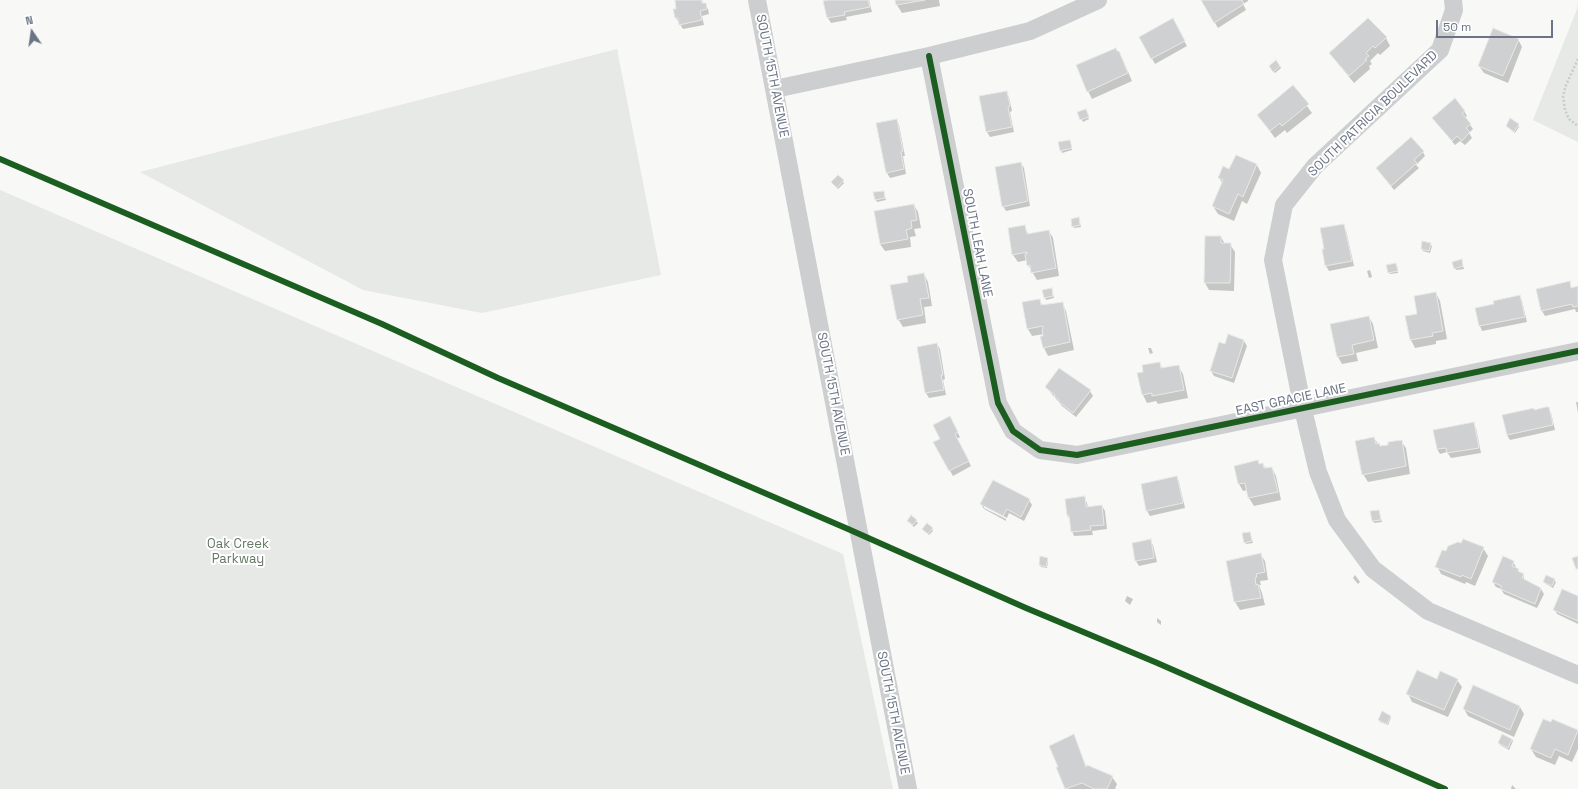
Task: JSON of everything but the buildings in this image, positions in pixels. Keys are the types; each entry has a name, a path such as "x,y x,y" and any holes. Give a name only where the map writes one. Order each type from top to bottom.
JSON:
{"street":[{"name":"SOUTH 15TH AVENUE","path":"757,0 908,789"},
{"path":"775,89 929,56 1030,31 1098,0"},
{"name":"SOUTH PATRICIA BOULEVARD","path":"1453,0 1454,10 1440,50 1316,166 1284,205 1273,260 1303,409 1318,472 1337,520 1373,569 1428,611 1578,675"},
{"name":"SOUTH LEAH LANE","path":"929,56 998,403 1012,431"},
{"name":"EAST GRACIE LANE","path":"1012,431 1040,450 1077,455 1578,351"}],"path":[{"path":"1578,59 1566,85 1563,96 1565,110 1569,119 1578,126"}],"green space":[{"path":"1578,4 1578,142 1533,120"},
{"path":"617,49 661,275 482,313 363,290 140,172"},
{"name":"Oak Creek Parkway","path":"0,190 843,554 893,789 0,789"}],"cycle path":[{"path":"929,56 998,403 1013,431 1040,450 1077,455 1578,351"},
{"path":"0,159 382,324 498,378 1445,789"}]}
